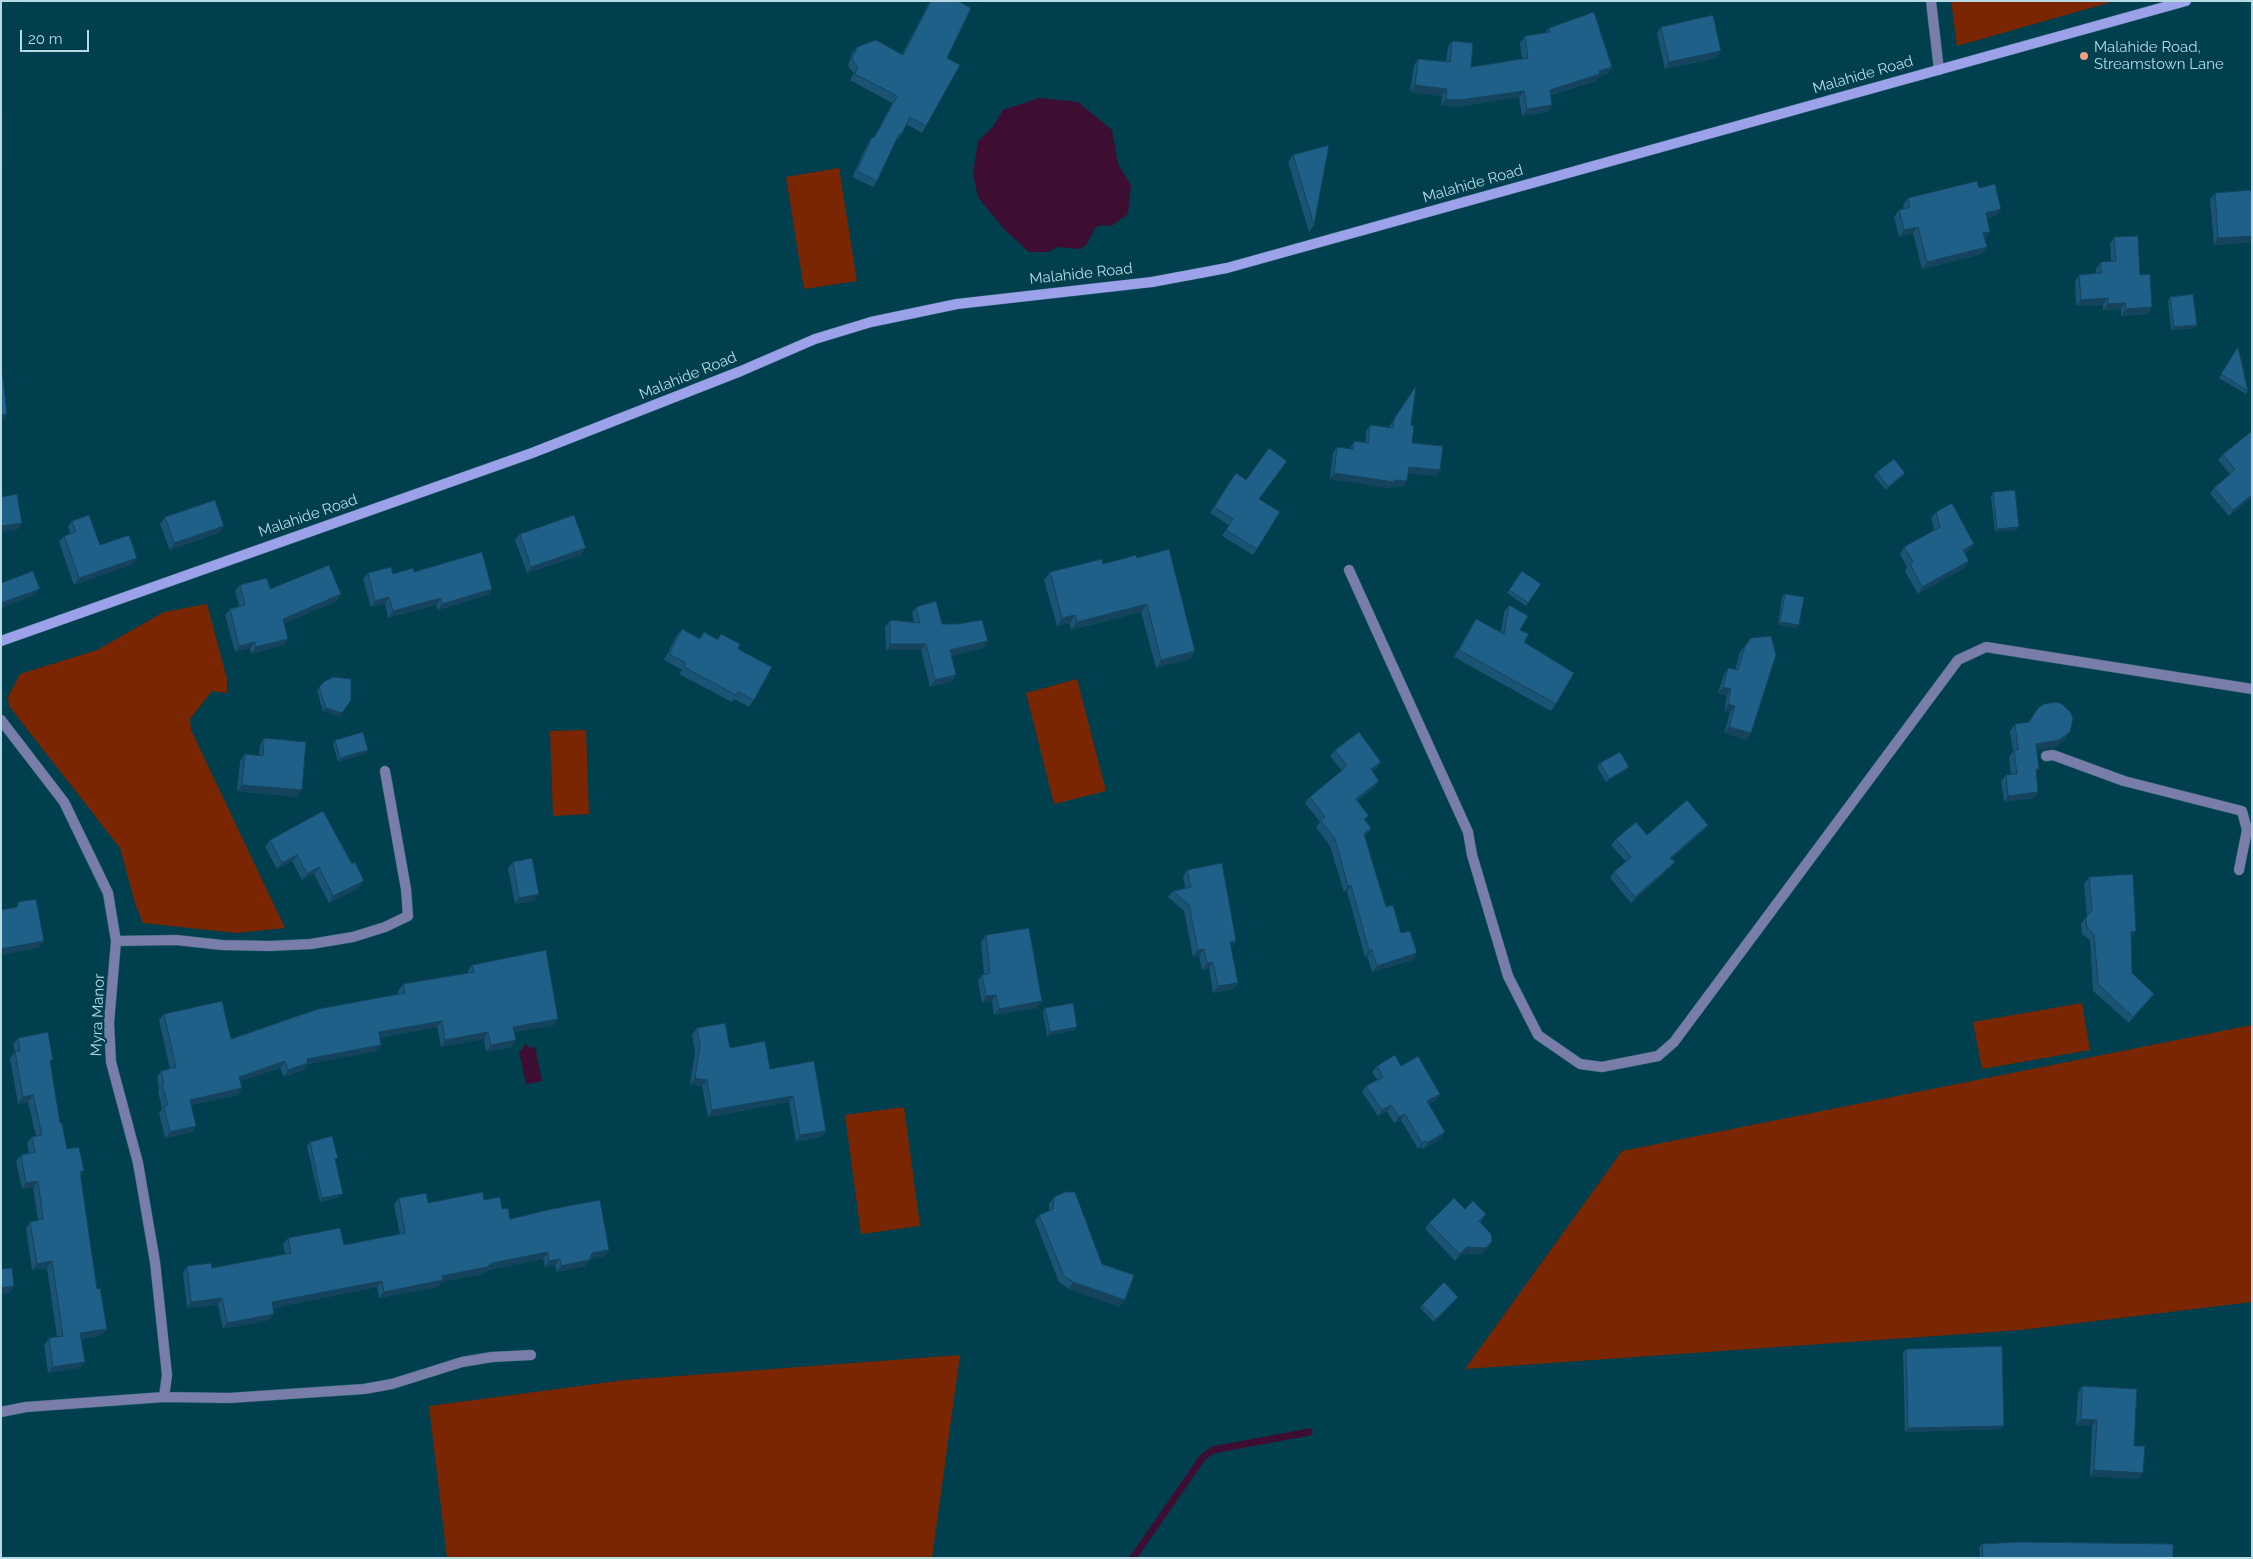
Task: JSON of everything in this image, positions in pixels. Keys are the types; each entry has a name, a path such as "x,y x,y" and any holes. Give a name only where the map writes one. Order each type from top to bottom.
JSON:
{"main road":[{"name":"Malahide Road","path":"1,641 532,453 741,371 815,339 870,322 957,304 1152,282 1227,268 2186,1"}],"street":[{"path":"1931,1 1940,70"},
{"path":"1349,570 1468,832 1472,855 1508,976 1533,1027 1538,1035 1580,1064 1602,1067 1658,1056 1674,1042 1958,660 1986,648 2252,689"},
{"name":"Myra Manor","path":"1,720 64,802 108,893 116,941 109,1023 111,1062 138,1163 155,1262 167,1375 164,1398"},
{"path":"2046,756 2053,755 2124,781 2242,810 2247,830 2239,870"},
{"path":"116,941 176,940 222,945 268,946 311,944 353,938 385,928 408,916 406,889 385,771"},
{"path":"1,1412 26,1407 164,1398 229,1398 364,1389 392,1384 462,1362 492,1357 531,1355"}],"shaded area":[{"path":"1951,1 2115,1 1957,46"},
{"path":"1039,98 1078,102 1112,130 1118,164 1131,185 1128,214 1111,226 1103,225 1096,227 1086,245 1080,249 1057,247 1049,252 1029,252 1004,229 978,197 973,174 978,141 993,127 1003,110"},
{"path":"839,168 857,281 804,289 786,177"},
{"path":"207,604 227,679 227,693 212,691 190,719 191,730 285,928 236,933 143,923 135,903 120,848 9,706 8,697 20,674 97,650 164,612"},
{"path":"1077,679 1106,791 1054,804 1026,693"},
{"path":"586,730 589,814 553,816 550,731"},
{"path":"2082,1003 2090,1050 1982,1069 1973,1022"},
{"path":"2252,1025 2252,1302 2021,1330 1465,1369 1622,1151"},
{"path":"525,1044 531,1048 535,1047 542,1081 526,1084 519,1051 522,1050"},
{"path":"904,1107 920,1226 861,1234 845,1115"},
{"path":"960,1355 932,1558 447,1558 429,1406 625,1380"}],"building":[{"path":"931,1 958,1 971,8 947,58 960,65 926,126 910,117 901,135 899,134 877,181 857,171 872,137 874,138 897,96 855,74 858,67 852,59 857,47 876,40 903,55"},
{"path":"1594,12 1612,67 1599,71 1600,74 1550,90 1552,105 1527,109 1524,91 1460,100 1446,99 1447,89 1415,85 1418,59 1450,62 1452,41 1473,43 1471,67 1528,58 1525,36 1550,32 1549,28"},
{"path":"1713,15 1721,51 1669,62 1661,27"},
{"path":"1,109 2,163 1,164"},
{"path":"1329,145 1314,225 1293,155"},
{"path":"1977,181 1979,188 1995,184 2001,209 1986,213 1990,232 1983,233 1987,247 1927,262 1918,227 1904,230 1899,210 1910,207 1908,198"},
{"path":"2251,190 2252,236 2218,238 2215,193"},
{"path":"2138,236 2140,275 2150,274 2152,307 2126,309 2125,303 2108,304 2108,298 2081,300 2079,275 2101,273 2101,262 2116,261 2114,237"},
{"path":"2193,294 2197,325 2174,327 2170,297"},
{"path":"2238,347 2248,391 2221,374"},
{"path":"1,361 7,414 1,415"},
{"path":"1416,386 1411,425 1414,426 1412,443 1443,446 1440,470 1409,467 1407,481 1395,480 1394,482 1334,473 1337,447 1353,449 1354,441 1368,443 1370,425 1393,428 1394,419"},
{"path":"2252,431 2252,495 2233,510 2214,488 2235,470 2223,454"},
{"path":"1269,448 1287,461 1259,499 1280,512 1257,549 1226,530 1233,519 1214,507 1236,473 1246,480"},
{"path":"1894,459 1905,473 1888,487 1877,472"},
{"path":"2015,490 2019,527 1997,529 1993,492"},
{"path":"17,494 22,523 1,526 1,497"},
{"path":"215,500 224,526 174,543 165,517"},
{"path":"1952,503 1974,544 1963,550 1969,561 1922,587 1910,564 1913,562 1904,547 1940,527 1936,512"},
{"path":"89,515 100,545 129,535 137,558 79,578 64,536 76,532 72,521"},
{"path":"574,515 586,548 531,567 520,534"},
{"path":"1169,549 1195,651 1161,660 1147,604 1077,622 1075,615 1062,618 1050,572 1102,559 1103,564 1136,555 1137,558"},
{"path":"482,552 492,589 442,604 441,598 393,611 389,597 375,601 368,573 391,567 393,574 413,568 414,572"},
{"path":"329,565 341,594 283,619 288,639 256,647 255,642 239,646 230,609 245,605 240,585 267,578 270,589"},
{"path":"33,571 40,589 1,603 1,583"},
{"path":"1522,571 1541,584 1528,603 1509,590"},
{"path":"1785,594 1804,597 1799,625 1780,622"},
{"path":"936,601 942,624 982,620 988,641 950,650 956,675 935,680 926,644 890,644 890,620 920,623 916,607"},
{"path":"1509,605 1528,616 1520,630 1529,634 1524,642 1574,673 1556,704 1459,650 1476,619 1504,634"},
{"path":"682,629 700,639 704,632 718,640 721,634 740,644 738,649 772,667 754,700 738,692 736,695 684,667 686,663 669,654"},
{"path":"1771,636 1776,655 1751,733 1729,727 1735,706 1728,704 1731,689 1723,687 1728,668 1738,670 1745,646 1751,638"},
{"path":"334,677 351,679 351,700 342,713 326,708 319,687 325,681"},
{"path":"2056,702 2062,704 2071,713 2073,719 2070,732 2059,740 2036,744 2039,769 2036,769 2038,792 2008,796 2006,775 2017,774 2014,750 2018,750 2015,724 2029,722 2038,708 2044,704"},
{"path":"363,732 368,750 340,758 335,740"},
{"path":"1359,732 1381,762 1371,769 1379,781 1356,799 1369,816 1364,819 1371,828 1364,834 1386,907 1393,905 1401,933 1410,931 1417,953 1377,966 1372,950 1369,951 1351,885 1348,886 1335,839 1321,821 1325,817 1310,797 1347,766 1335,750"},
{"path":"264,738 306,742 302,790 242,785 245,754 263,756"},
{"path":"1620,752 1629,767 1609,779 1600,763"},
{"path":"1687,800 1708,825 1670,858 1675,862 1635,897 1614,872 1631,857 1616,839 1636,822 1647,835"},
{"path":"323,811 352,864 355,862 364,881 333,896 319,867 307,874 297,855 282,863 270,840"},
{"path":"532,858 539,894 519,898 513,862"},
{"path":"1222,863 1236,941 1230,942 1238,983 1218,986 1213,962 1207,963 1204,949 1198,950 1189,905 1173,891 1191,887 1187,870"},
{"path":"2133,874 2136,931 2131,932 2132,973 2154,994 2133,1017 2098,984 2094,934 2087,928 2086,917 2092,911 2089,877"},
{"path":"36,899 44,941 1,949 1,910 17,907 18,902"},
{"path":"1029,928 1042,1001 999,1009 996,995 986,996 982,975 990,973 986,935"},
{"path":"546,950 558,1019 513,1027 516,1040 491,1045 488,1032 445,1040 442,1021 379,1032 381,1045 307,1059 308,1063 288,1070 285,1061 239,1077 242,1088 190,1100 196,1126 170,1132 164,1106 168,1105 162,1085 164,1084 161,1071 176,1067 164,1014 222,1001 231,1039 318,1009 405,993 403,984 474,972 472,965"},
{"path":"1073,1003 1077,1027 1050,1032 1045,1008"},
{"path":"725,1023 730,1048 765,1041 770,1069 814,1061 826,1131 800,1135 793,1096 712,1110 707,1080 695,1078 700,1045 697,1028"},
{"path":"48,1032 53,1060 50,1061 60,1123 62,1123 67,1149 79,1147 84,1171 80,1172 97,1289 100,1288 107,1329 80,1333 85,1362 53,1367 49,1338 63,1336 52,1261 37,1264 30,1222 43,1219 38,1181 26,1183 21,1155 35,1152 32,1137 42,1135 33,1095 23,1097 15,1052 20,1051 18,1038"},
{"path":"1395,1055 1401,1066 1418,1056 1440,1094 1427,1101 1445,1132 1427,1143 1425,1141 1422,1143 1405,1114 1399,1117 1391,1105 1382,1110 1366,1086 1383,1077 1377,1066"},
{"path":"332,1136 338,1158 335,1159 343,1194 322,1198 310,1142"},
{"path":"483,1192 484,1200 500,1197 502,1209 508,1208 510,1219 600,1200 609,1250 592,1253 589,1260 561,1266 560,1259 549,1261 548,1252 492,1263 487,1267 442,1276 443,1280 384,1292 382,1281 272,1302 274,1314 227,1323 222,1298 191,1302 187,1266 211,1263 212,1268 291,1253 288,1238 340,1228 344,1245 405,1233 399,1198 426,1193 428,1203"},
{"path":"1065,1192 1075,1192 1102,1264 1134,1275 1125,1300 1073,1282 1064,1276 1039,1215 1053,1209 1054,1197"},
{"path":"1454,1198 1465,1209 1473,1201 1486,1214 1479,1221 1491,1234 1492,1241 1486,1248 1467,1247 1460,1254 1429,1223"},
{"path":"12,1268 14,1286 1,1288 1,1269"},
{"path":"1444,1282 1458,1297 1436,1319 1422,1305"},
{"path":"2002,1346 2004,1426 1908,1428 1906,1349"},
{"path":"2082,1386 2137,1389 2134,1446 2145,1446 2143,1473 2094,1470 2097,1420 2081,1419"},
{"path":"2018,1542 2173,1544 2173,1558 1983,1558 1982,1544"}],"waterway":[{"path":"1133,1558 1203,1457 1213,1450 1309,1432"}],"place":[{"name":"Malahide Road, Streamstown Lane","path":"2084,56"}]}
